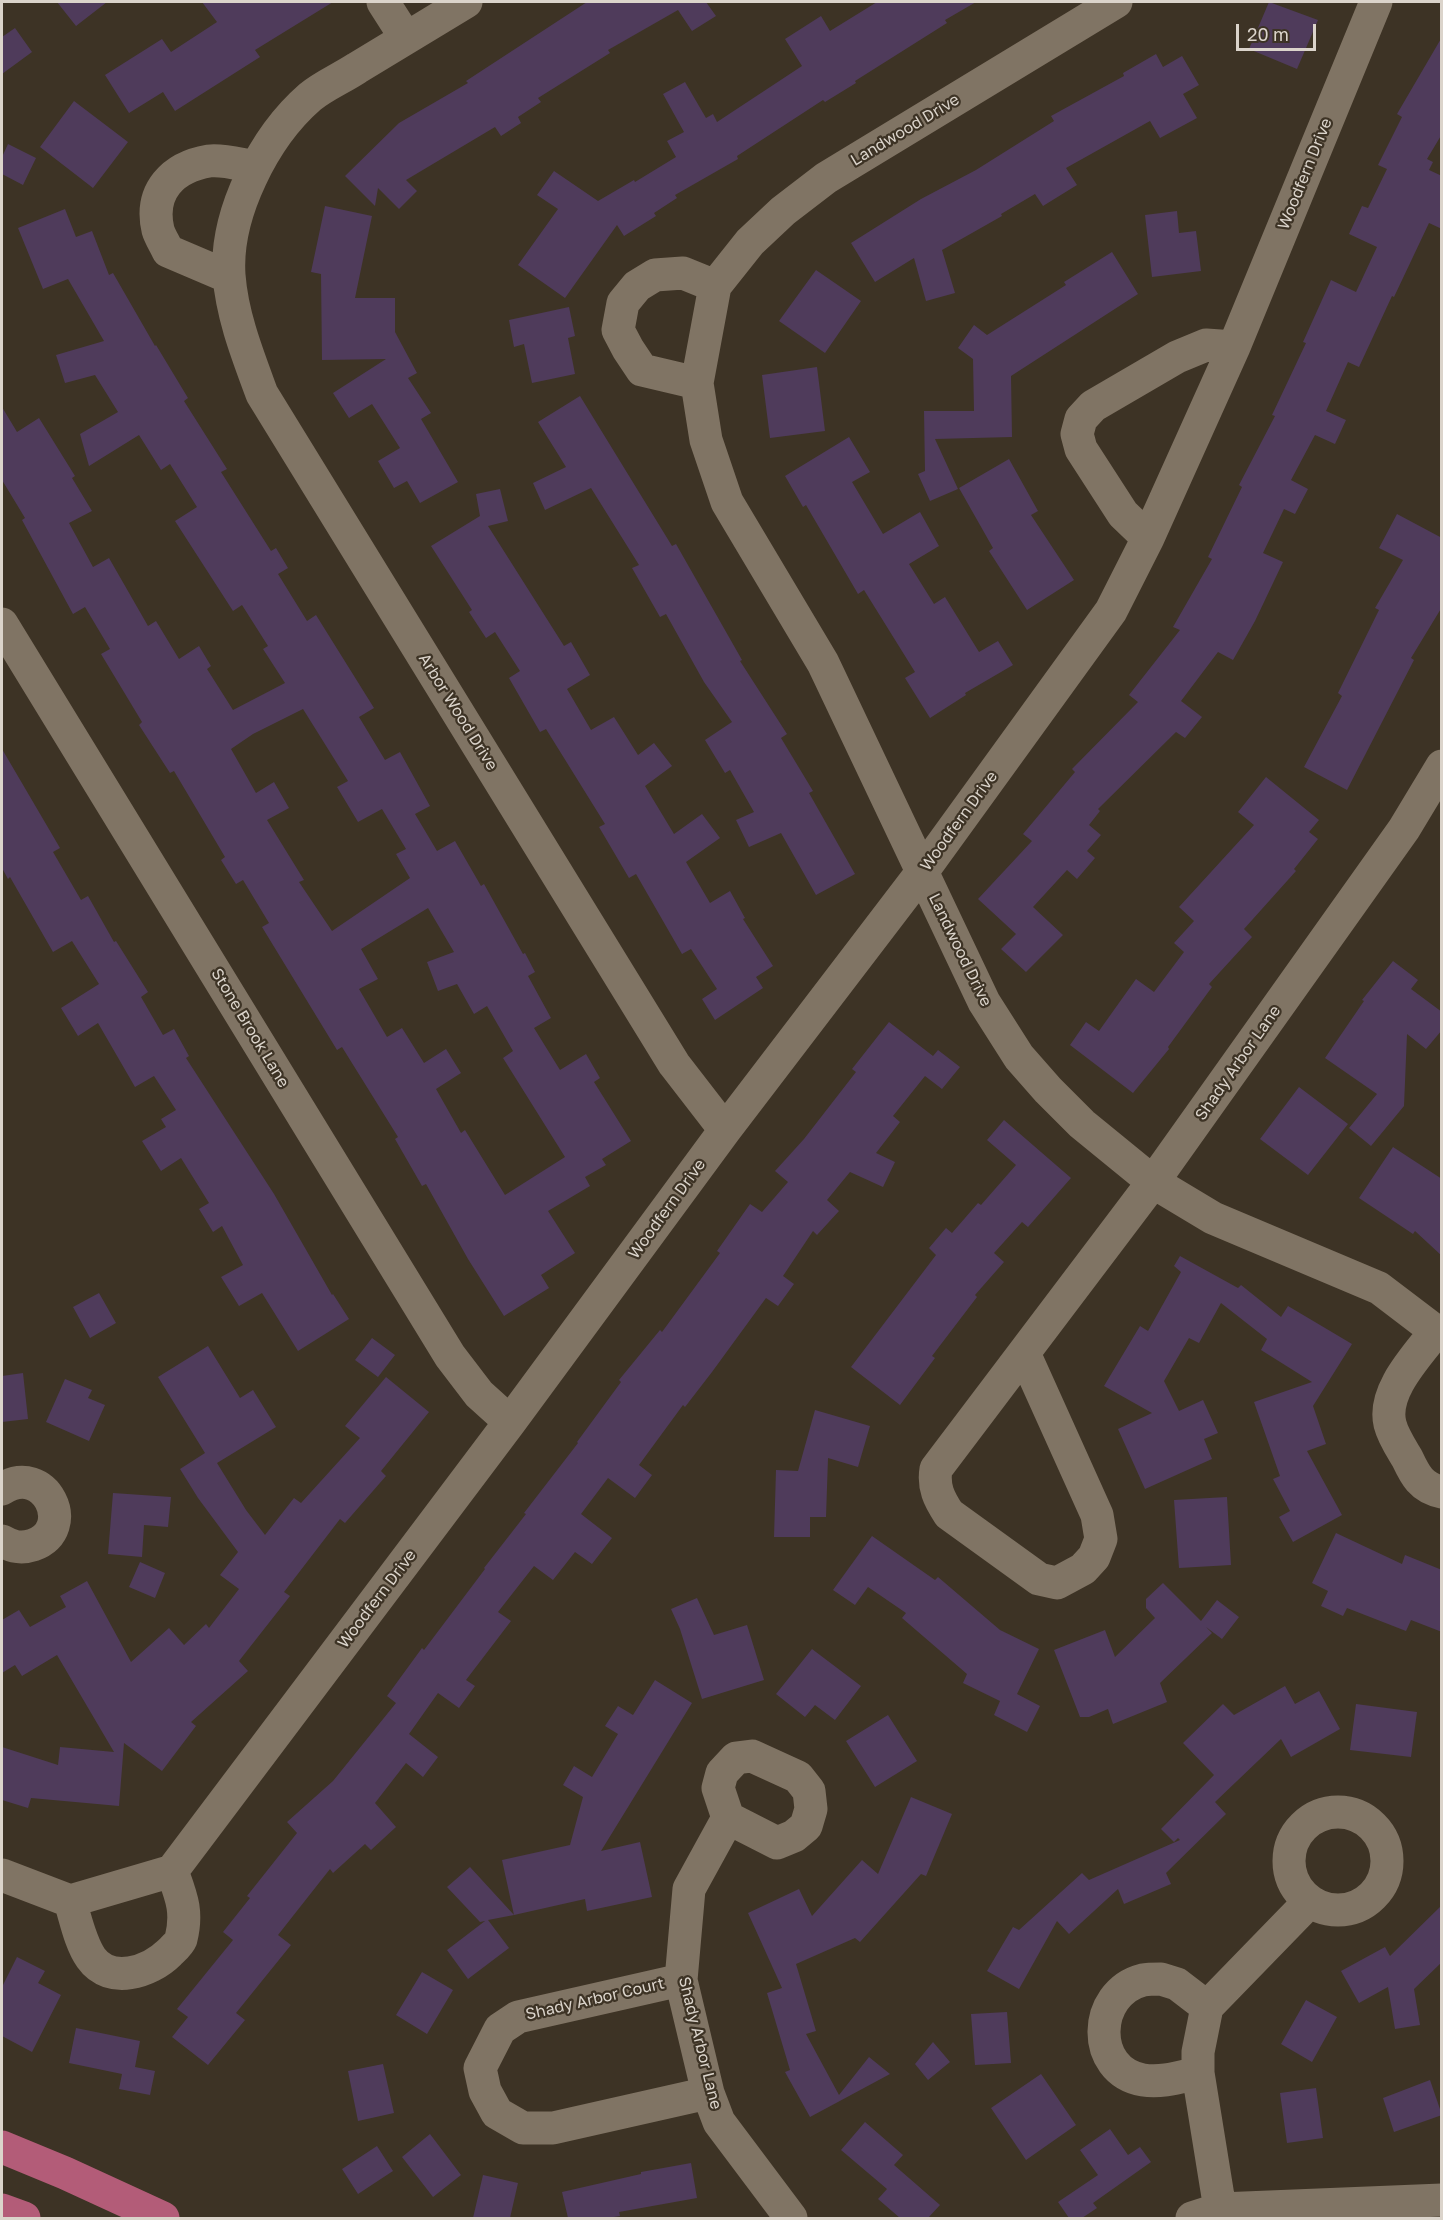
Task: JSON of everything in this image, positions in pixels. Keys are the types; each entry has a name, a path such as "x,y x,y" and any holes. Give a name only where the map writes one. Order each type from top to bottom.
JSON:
{"main road":[{"path":"2,2147 163,2218"},
{"path":"2,2210 24,2218"}],"street":[{"path":"383,2 406,38"},
{"name":"Arbor Wood Drive","path":"466,2 311,97 282,126 256,167 236,219 229,255 229,277 241,339 262,394 674,1064 725,1130"},
{"name":"Landwood Drive","path":"1116,2 826,178 783,211 750,242 715,286 698,383 706,440 727,502 823,663 984,1002 1019,1057 1082,1124 1153,1182 1213,1218 1379,1288 1439,1333 1394,1390 1388,1406 1390,1426 1418,1480 1431,1490 1442,1492"},
{"name":"Woodfern Drive","path":"172,1871 510,1422 725,1130 922,872 1111,611 1148,538 1234,347 1376,2"},
{"path":"229,277 168,251 158,230 157,204 165,183 185,168 212,161 256,167"},
{"path":"698,383 642,370 618,330 623,303 637,286 655,275 683,273 715,286"},
{"path":"1148,538 1123,514 1081,449 1077,434 1081,419 1094,406 1177,357 1206,345 1234,347"},
{"name":"Stone Brook Lane","path":"2,624 13,666 450,1356 479,1394 510,1422"},
{"name":"Shady Arbor Lane","path":"1024,1353 1097,1515 1101,1539 1094,1557 1083,1569 1057,1583 1039,1579 948,1514 934,1483 936,1469 1153,1182 1404,829 1442,766"},
{"path":"2,1490 20,1482 41,1488 54,1506 55,1516 48,1535 40,1542 20,1548 2,1541"},
{"name":"Shady Arbor Lane","path":"728,1818 689,1889 681,1980 708,2092 719,2122 791,2218"},
{"path":"2,1875 70,1901 172,1871 184,1906 180,1942 161,1960 141,1971 124,1974 104,1970 92,1959 82,1941 70,1901"},
{"path":"1310,1901 1207,2007 1198,2052 1206,2214 1442,2199"},
{"path":"1198,2073 1158,2082 1141,2080 1125,2073 1113,2061 1105,2046 1103,2029 1106,2012 1115,1998 1128,1986 1143,1980 1161,1979 1177,1984 1207,2007"},
{"name":"Shady Arbor Court","path":"681,1980 518,2017 500,2029 480,2068 485,2091 497,2113 523,2128 553,2128 708,2092"}],"building":[{"path":"57,2 107,2 76,26"},
{"path":"202,2 333,2 255,50 260,57 175,111 163,92 129,113 105,75 162,39 171,52 217,22"},
{"path":"587,2 706,2 716,16 692,31 678,10 608,50 610,53 538,98 541,102 518,117 521,123 501,136 495,127 406,180 417,191 399,209 378,188 375,206 345,176 399,123 468,83 466,81"},
{"path":"877,2 976,2 945,20 947,23 855,81 856,83 825,102 823,100 737,156 738,159 675,195 677,198 654,213 656,216 624,236 617,225 565,298 518,265 558,209 537,195 554,171 598,201 634,180 635,182 676,157 667,141 684,132 663,94 685,82 706,118 713,114 717,122 802,66 785,39 821,16 830,31"},
{"path":"1269,2 1318,20 1297,69 1249,49"},
{"path":"15,28 32,52 2,74 2,37"},
{"path":"1442,37 1442,134 1427,159 1433,162 1429,170 1442,176 1442,229 1429,223 1359,367 1348,362 1326,411 1346,420 1335,444 1315,435 1291,480 1308,489 1295,514 1284,509 1263,553 1283,562 1255,621 1233,660 1218,652 1181,701 1202,717 1185,738 1176,732 1098,809 1100,811 1089,825 1101,835 1087,851 1095,858 1077,879 1067,870 1033,907 1063,935 1026,972 1001,949 1016,934 978,899 1032,841 1023,834 1075,772 1072,769 1138,702 1129,695 1180,630 1173,627 1212,559 1208,557 1242,487 1239,485 1275,416 1272,415 1306,343 1303,342 1331,280 1356,292 1377,247 1349,234 1362,206 1368,208 1387,169 1378,165 1402,117 1397,114"},
{"path":"1156,54 1163,67 1182,56 1199,85 1183,94 1197,118 1160,138 1150,121 1066,168 1077,185 1043,206 1035,194 1001,214 1002,216 942,250 955,293 926,301 914,258 875,282 851,243 921,199 976,170 1054,121 1051,116 1124,76 1123,73"},
{"path":"74,101 128,142 93,188 40,147"},
{"path":"8,144 36,158 23,185 2,174 2,157"},
{"path":"325,206 372,216 355,298 395,298 395,332 417,373 408,378 431,413 421,419 458,482 420,503 407,481 394,488 378,461 400,448 372,404 349,418 333,393 386,359 322,360 321,274 311,272"},
{"path":"65,209 76,237 92,231 109,275 113,273 188,398 184,401 227,469 221,472 271,551 276,548 288,568 278,574 307,621 316,615 374,708 359,717 385,760 400,752 430,806 415,814 437,851 455,841 481,886 484,884 523,954 525,953 535,972 528,976 551,1018 534,1028 560,1070 586,1054 600,1078 594,1082 631,1141 602,1159 606,1165 585,1177 590,1186 548,1211 575,1253 541,1275 549,1288 504,1316 468,1259 426,1184 422,1186 395,1139 398,1137 342,1047 337,1050 262,927 269,923 243,880 236,884 221,860 225,857 174,771 170,773 139,725 142,722 101,654 110,649 85,607 73,614 22,520 25,518 2,480 2,407 17,432 39,418 75,476 72,478 92,511 69,523 93,567 109,558 148,626 156,621 179,659 199,646 211,666 207,669 233,710 285,683 263,649 268,646 242,605 233,611 175,521 197,507 170,464 161,470 139,435 89,466 80,434 118,412 95,375 65,383 56,355 104,341 68,279 43,289 18,228","holes":["303,709 348,781 337,787 358,822 382,809 406,849 396,854 410,878 332,931 299,882 304,880 267,820 289,808 274,782 256,793 231,749 253,734","428,908 454,952 427,962 438,991 457,984 474,1014 487,1006 513,1051 503,1058 565,1157 505,1195 465,1130 461,1133 436,1089 461,1073 446,1049 424,1063 402,1028 387,1037 359,989 378,979 361,949"]},
{"path":"1177,211 1179,233 1196,231 1201,271 1152,277 1145,215"},
{"path":"1112,252 1138,294 1011,376 1012,437 935,439 958,489 930,501 918,474 925,471 924,411 974,411 973,359 958,348 974,325 987,335 1066,285 1064,282"},
{"path":"816,270 861,301 825,353 779,321"},
{"path":"569,307 575,336 568,338 575,374 532,383 524,344 514,347 509,320"},
{"path":"817,367 825,431 770,438 762,375"},
{"path":"580,396 672,546 676,544 742,660 740,661 787,734 781,738 813,791 809,793 855,874 816,895 781,833 749,847 736,820 754,812 730,770 725,773 705,740 732,722 704,682 666,614 660,617 632,568 639,565 591,488 545,510 533,483 566,467 538,422"},
{"path":"849,437 870,472 852,482 883,534 920,512 939,546 909,564 934,604 945,597 979,652 998,641 1013,665 965,693 966,695 930,718 905,678 915,672 864,590 858,594 806,505 803,507 785,476"},
{"path":"1009,459 1038,511 1031,515 1074,580 1027,610 989,551 993,548 959,488"},
{"path":"500,489 508,521 488,526 564,646 571,642 590,675 567,689 591,730 614,717 638,755 654,743 672,766 645,786 674,834 702,814 720,838 686,862 710,903 730,891 745,918 743,919 773,966 756,977 763,988 715,1020 702,999 717,989 691,949 682,954 636,874 629,878 599,827 605,824 546,729 540,732 509,678 520,671 495,632 486,638 469,612 472,610 431,546 480,516 476,494"},
{"path":"1397,514 1442,538 1442,607 1411,658 1414,660 1347,790 1304,767 1342,696 1338,693 1379,610 1375,608 1403,560 1379,548"},
{"path":"2,749 60,848 53,852 81,900 88,896 114,942 116,941 148,992 141,997 163,1035 174,1029 189,1056 186,1058 274,1194 332,1295 349,1319 298,1351 262,1293 239,1306 221,1277 243,1265 222,1226 213,1232 199,1209 209,1203 181,1158 161,1171 142,1141 166,1127 161,1119 176,1110 154,1076 135,1087 98,1023 78,1036 61,1008 99,984 72,941 53,952 10,877 8,879 2,868"},
{"path":"1266,777 1319,820 1309,832 1318,839 1294,869 1296,871 1244,929 1252,937 1209,984 1212,987 1168,1047 1169,1049 1133,1093 1070,1045 1086,1022 1099,1031 1136,979 1154,992 1184,952 1174,943 1194,921 1179,907 1254,825 1238,812"},
{"path":"1393,961 1418,980 1411,989 1442,1012 1442,1030 1426,1049 1407,1034 1404,1106 1371,1146 1349,1128 1377,1094 1325,1058 1364,1001 1362,1000"},
{"path":"889,1022 933,1056 938,1050 960,1067 942,1089 925,1076 893,1116 900,1122 876,1153 895,1162 883,1187 850,1172 827,1200 839,1211 817,1235 813,1231 783,1276 794,1284 778,1306 766,1298 685,1407 683,1405 639,1465 652,1475 635,1498 608,1478 581,1514 612,1538 592,1564 575,1552 553,1580 534,1566 498,1612 511,1621 466,1680 475,1686 459,1708 438,1693 409,1734 438,1757 423,1777 406,1763 375,1803 396,1827 371,1850 365,1844 333,1873 330,1869 278,1935 291,1945 236,2013 245,2020 208,2065 172,2037 188,2017 177,2009 233,1940 223,1932 250,1898 247,1896 297,1833 287,1822 333,1781 396,1703 387,1696 526,1514 524,1513 621,1382 619,1380 660,1330 662,1332 720,1253 717,1251 750,1204 762,1212 788,1182 775,1171 804,1139 856,1072 852,1069"},
{"path":"1299,1087 1348,1124 1308,1175 1260,1139"},
{"path":"1004,1120 1071,1178 1028,1227 1022,1222 994,1253 1004,1262 975,1295 977,1297 932,1356 935,1358 900,1405 851,1367 936,1255 929,1248 946,1228 952,1233 978,1203 981,1205 1016,1165 987,1140"},
{"path":"1393,1147 1442,1179 1442,1256 1415,1231 1413,1234 1359,1198"},
{"path":"1180,1256 1238,1288 1241,1285 1281,1317 1288,1306 1352,1344 1313,1406 1326,1444 1307,1451 1342,1515 1293,1542 1279,1517 1290,1511 1273,1479 1280,1476 1254,1402 1312,1382 1261,1350 1267,1339 1221,1303 1199,1343 1189,1338 1164,1381 1179,1411 1203,1400 1218,1433 1204,1439 1212,1459 1145,1489 1118,1429 1152,1413 1104,1386 1140,1326 1148,1331 1181,1272 1174,1266"},
{"path":"99,1293 116,1323 90,1338 73,1307"},
{"path":"372,1338 395,1355 378,1377 355,1360"},
{"path":"208,1346 240,1398 253,1390 276,1427 217,1463 246,1510 265,1535 294,1498 301,1503 360,1438 345,1426 386,1377 429,1412 381,1471 386,1476 345,1523 340,1519 284,1592 290,1596 239,1661 248,1671 191,1722 196,1726 162,1771 124,1743 119,1806 31,1798 28,1808 2,1800 2,1747 58,1765 60,1747 114,1752 57,1655 22,1676 15,1665 2,1673 2,1620 19,1610 30,1627 66,1607 60,1596 87,1581 131,1662 169,1628 184,1645 206,1624 209,1628 239,1589 220,1575 238,1552 198,1498 180,1469 205,1453 158,1377"},
{"path":"23,1373 28,1419 2,1422 2,1376"},
{"path":"65,1379 92,1390 88,1398 105,1405 89,1441 46,1422"},
{"path":"815,1410 870,1426 858,1467 828,1458 826,1517 810,1517 810,1537 774,1537 776,1470 798,1471"},
{"path":"113,1493 171,1497 168,1527 144,1525 142,1557 108,1554"},
{"path":"1227,1497 1231,1565 1179,1568 1174,1500"},
{"path":"1336,1533 1402,1564 1405,1555 1442,1570 1442,1632 1411,1620 1406,1631 1347,1608 1343,1616 1321,1606 1328,1591 1312,1583"},
{"path":"872,1536 935,1580 938,1577 1000,1630 1039,1649 1017,1694 1040,1706 1027,1732 994,1715 1000,1701 963,1683 967,1674 902,1618 906,1613 868,1587 855,1605 833,1590"},
{"path":"140,1562 165,1573 155,1598 129,1587"},
{"path":"1163,1583 1201,1621 1217,1600 1239,1617 1222,1639 1206,1627 1212,1633 1160,1683 1167,1702 1113,1724 1108,1709 1089,1717 1080,1717 1054,1650 1105,1630 1115,1657 1155,1618 1146,1608 1146,1599"},
{"path":"697,1598 714,1635 747,1625 764,1680 702,1699 680,1629 671,1609"},
{"path":"812,1649 861,1686 835,1720 815,1705 805,1717 776,1694"},
{"path":"655,1680 692,1703 601,1851 640,1842 652,1897 587,1911 585,1899 514,1915 502,1860 570,1845 583,1797 563,1785 574,1766 592,1777 618,1734 605,1726 618,1706 633,1715"},
{"path":"1285,1686 1295,1704 1319,1691 1340,1729 1291,1757 1281,1739 1215,1802 1226,1814 1166,1873 1171,1884 1124,1904 1118,1889 1069,1934 1057,1921 1019,1989 987,1971 1013,1927 1019,1930 1082,1873 1089,1880 1180,1840 1178,1838 1174,1842 1161,1829 1214,1775 1183,1743 1223,1704 1234,1715"},
{"path":"1356,1704 1417,1712 1411,1757 1350,1750"},
{"path":"888,1715 917,1761 875,1787 846,1741"},
{"path":"911,1797 952,1814 926,1876 921,1874 860,1942 855,1938 796,1964 816,2031 806,2034 839,2095 869,2057 890,2074 810,2117 785,2072 790,2070 767,1993 782,1988 748,1913 799,1889 812,1916 862,1860 878,1874"},
{"path":"470,1867 514,1915 488,1920 509,1948 468,1979 447,1950 485,1921 480,1922 447,1887"},
{"path":"1442,1905 1442,1962 1414,1989 1420,2025 1395,2029 1388,1987 1359,2003 1341,1971 1385,1947 1390,1956"},
{"path":"17,1957 45,1971 38,1983 61,1995 32,2052 2,2036 2,1987"},
{"path":"422,1972 453,1990 427,2034 396,2015"},
{"path":"1306,2000 1337,2017 1312,2062 1281,2044"},
{"path":"1007,2012 1011,2063 975,2065 971,2014"},
{"path":"76,2028 140,2041 135,2067 155,2071 150,2095 119,2089 122,2074 69,2063"},
{"path":"933,2042 950,2062 928,2080 915,2064"},
{"path":"383,2064 394,2113 358,2121 348,2071"},
{"path":"1041,2074 1076,2125 1026,2160 991,2108"},
{"path":"1430,2080 1442,2115 1394,2132 1383,2098"},
{"path":"1316,2088 1323,2138 1287,2143 1280,2093"},
{"path":"865,2122 903,2155 894,2165 940,2205 928,2218 900,2218 878,2199 887,2189 841,2150"},
{"path":"1110,2129 1128,2155 1140,2147 1151,2162 1093,2203 1097,2208 1082,2218 1069,2218 1058,2202 1098,2175 1080,2150"},
{"path":"430,2134 461,2175 433,2197 402,2157"},
{"path":"377,2146 393,2171 358,2194 342,2169"},
{"path":"691,2163 697,2198 619,2212 620,2216 608,2218 568,2218 562,2192 641,2174 641,2172"},
{"path":"483,2175 518,2183 510,2218 473,2218"}]}
